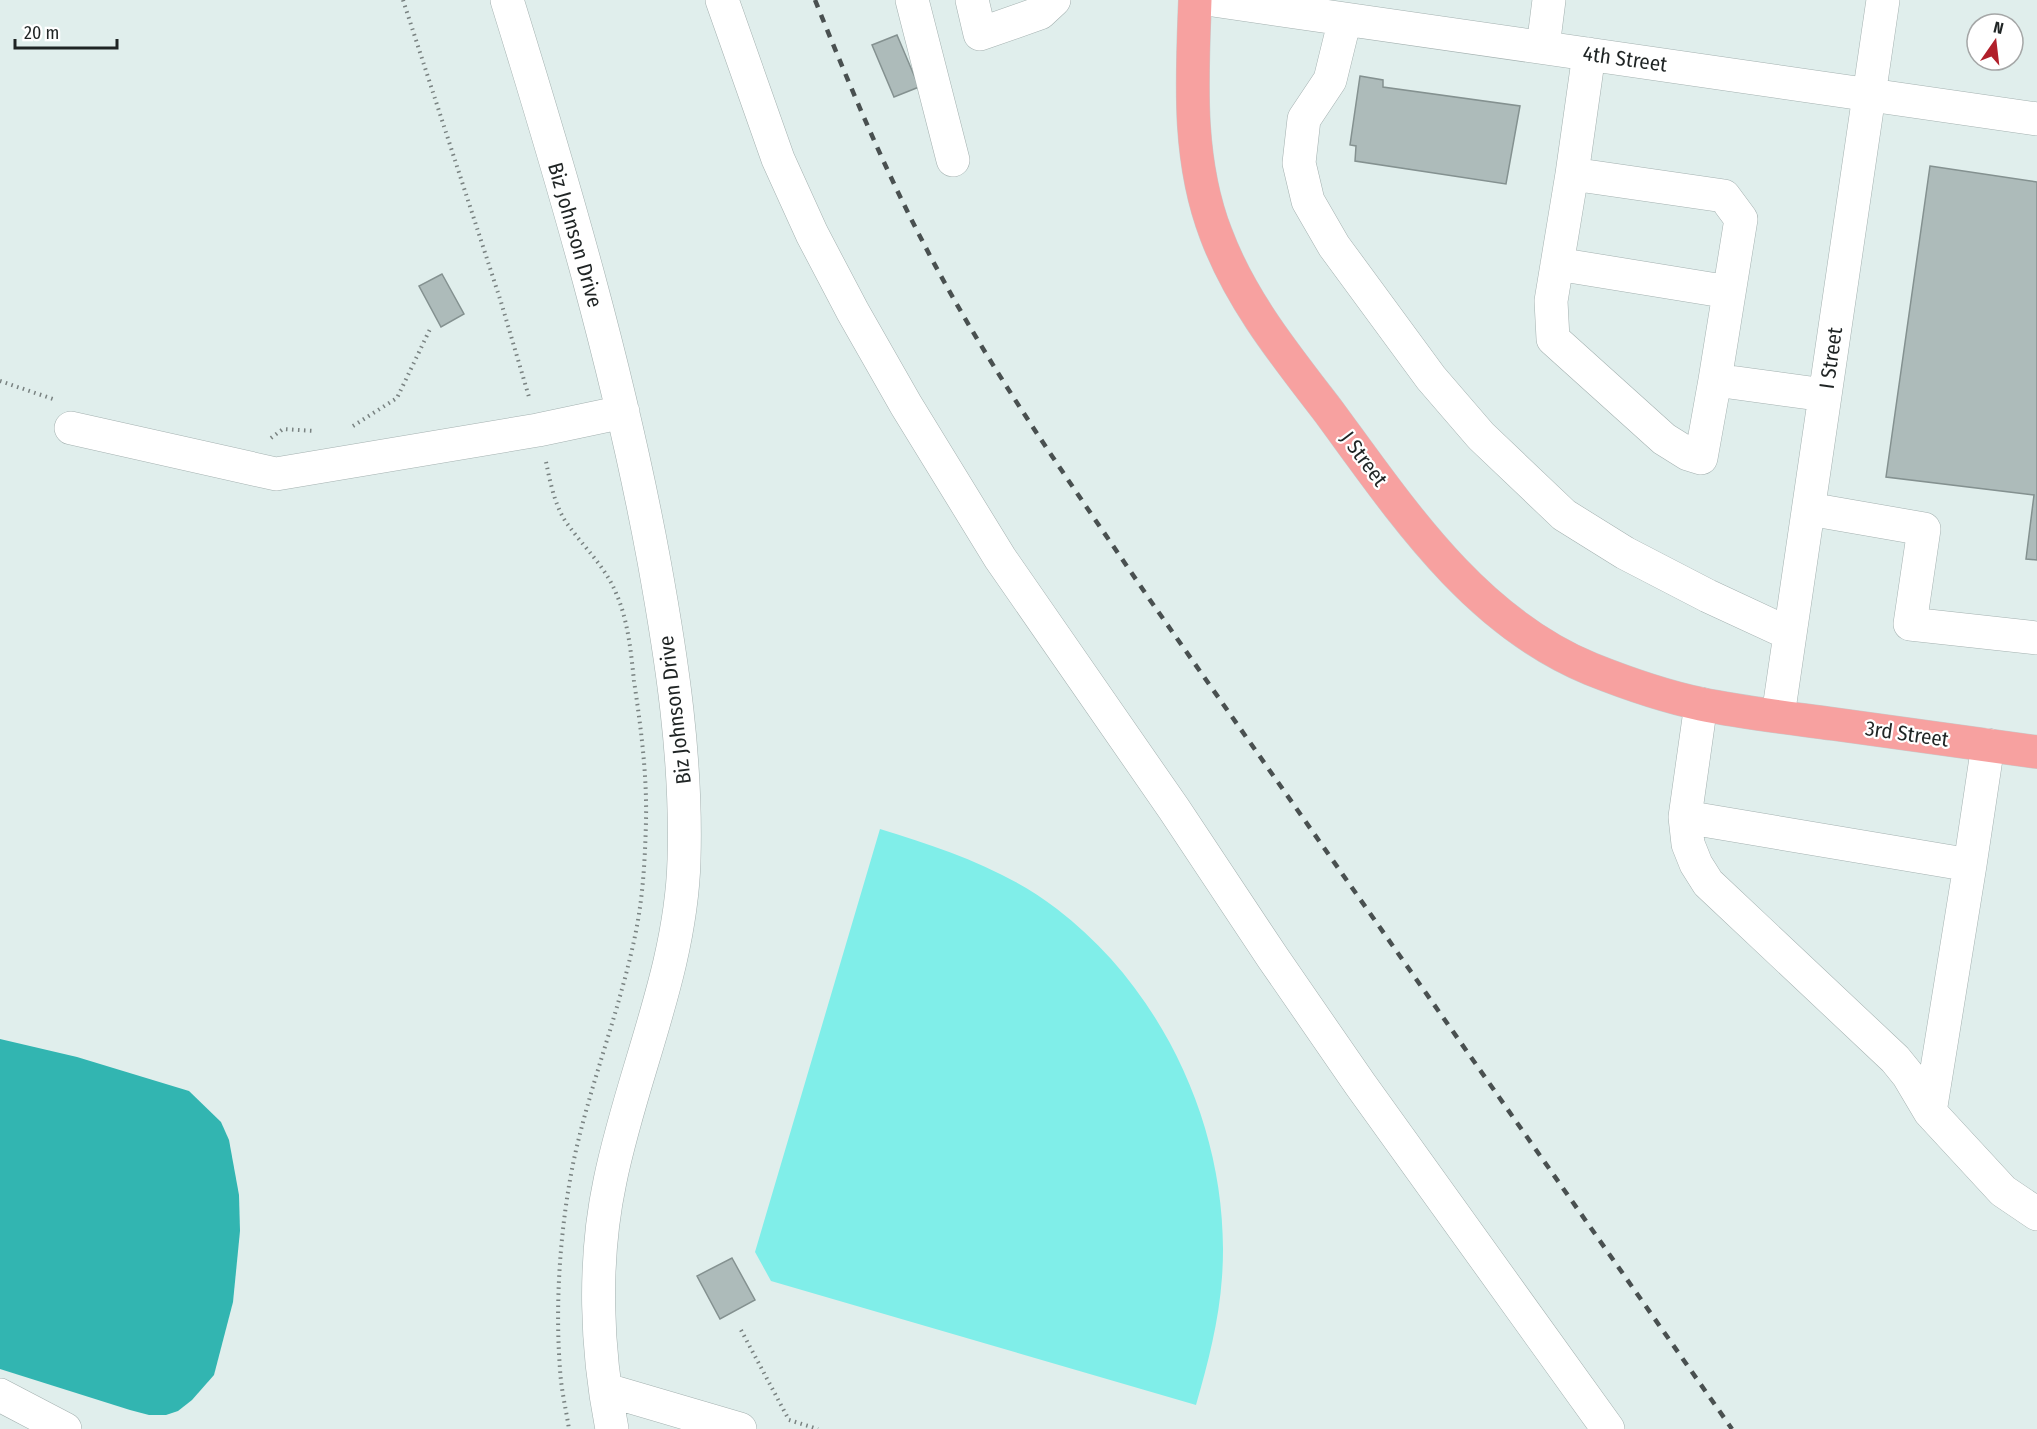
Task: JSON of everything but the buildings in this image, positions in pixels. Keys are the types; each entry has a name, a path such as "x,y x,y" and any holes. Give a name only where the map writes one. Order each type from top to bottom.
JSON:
{"main road":[{"name":"J Street","path":"1195,0 1193,124 1198,174 1215,233 1238,284 1268,331 1422,537 1462,580 1509,620 1545,645 1588,668 1644,689 1701,704 1778,716"},
{"name":"3rd Street","path":"1778,716 2037,752"}],"street":[{"name":"Biz Johnson Drive","path":"507,0 593,295 645,514 672,669 685,798 684,864 677,924 667,973 610,1181 602,1233 599,1294 602,1354 612,1429"},
{"path":"722,0 778,159 812,234 900,395 1000,558 1174,808 1360,1084 1608,1429"},
{"path":"912,0 953,160"},
{"path":"972,0 980,34 1040,13 1054,0"},
{"name":"4th Street","path":"1213,0 2037,119"},
{"path":"1543,47 1549,0"},
{"name":"I Street","path":"1778,716 1883,0"},
{"path":"1346,19 1330,80 1304,119 1299,163 1308,201 1334,246 1431,378 1481,436 1564,515 1635,558 1708,596 1790,634"},
{"path":"1572,174 1724,196 1741,219 1701,458 1688,454 1664,439 1552,339 1551,301 1589,54"},
{"path":"1557,264 1729,292"},
{"path":"1715,380 1826,395"},
{"path":"72,428 276,474 538,430 622,412"},
{"path":"1809,509 1924,529 1910,624 2037,638"},
{"path":"1701,704 1685,817 1688,844 1708,884 1896,1059 1930,1112 2003,1191 2037,1214"},
{"path":"1930,1112 1988,745"},
{"path":"1685,817 1970,865"},
{"path":"607,1390 738,1429"},
{"path":"0,1395 65,1429"}],"path":[{"path":"403,0 501,302 556,501 564,518 608,576 617,595 627,631 638,707 645,772 646,819 642,902 635,937 587,1104 573,1164 563,1226 559,1297 560,1370 569,1429"},
{"path":"350,427 397,398 431,327"},
{"path":"0,381 53,398 72,428"},
{"path":"283,429 318,431"},
{"path":"741,1330 789,1420 818,1429"}],"shaded area":[{"path":"880,829 972,861 1016,882 1057,909 1096,943 1131,983 1160,1026 1184,1073 1203,1122 1216,1173 1222,1225 1222,1277 1216,1326 1196,1405 771,1281 755,1252"},
{"path":"0,1039 77,1057 189,1091 221,1122 229,1140 239,1195 240,1231 233,1302 214,1375 192,1400 178,1411 166,1415 149,1415 0,1369"}],"railway":[{"path":"815,0 868,126 911,218 951,294 1004,383 1150,600 1732,1429"}]}
